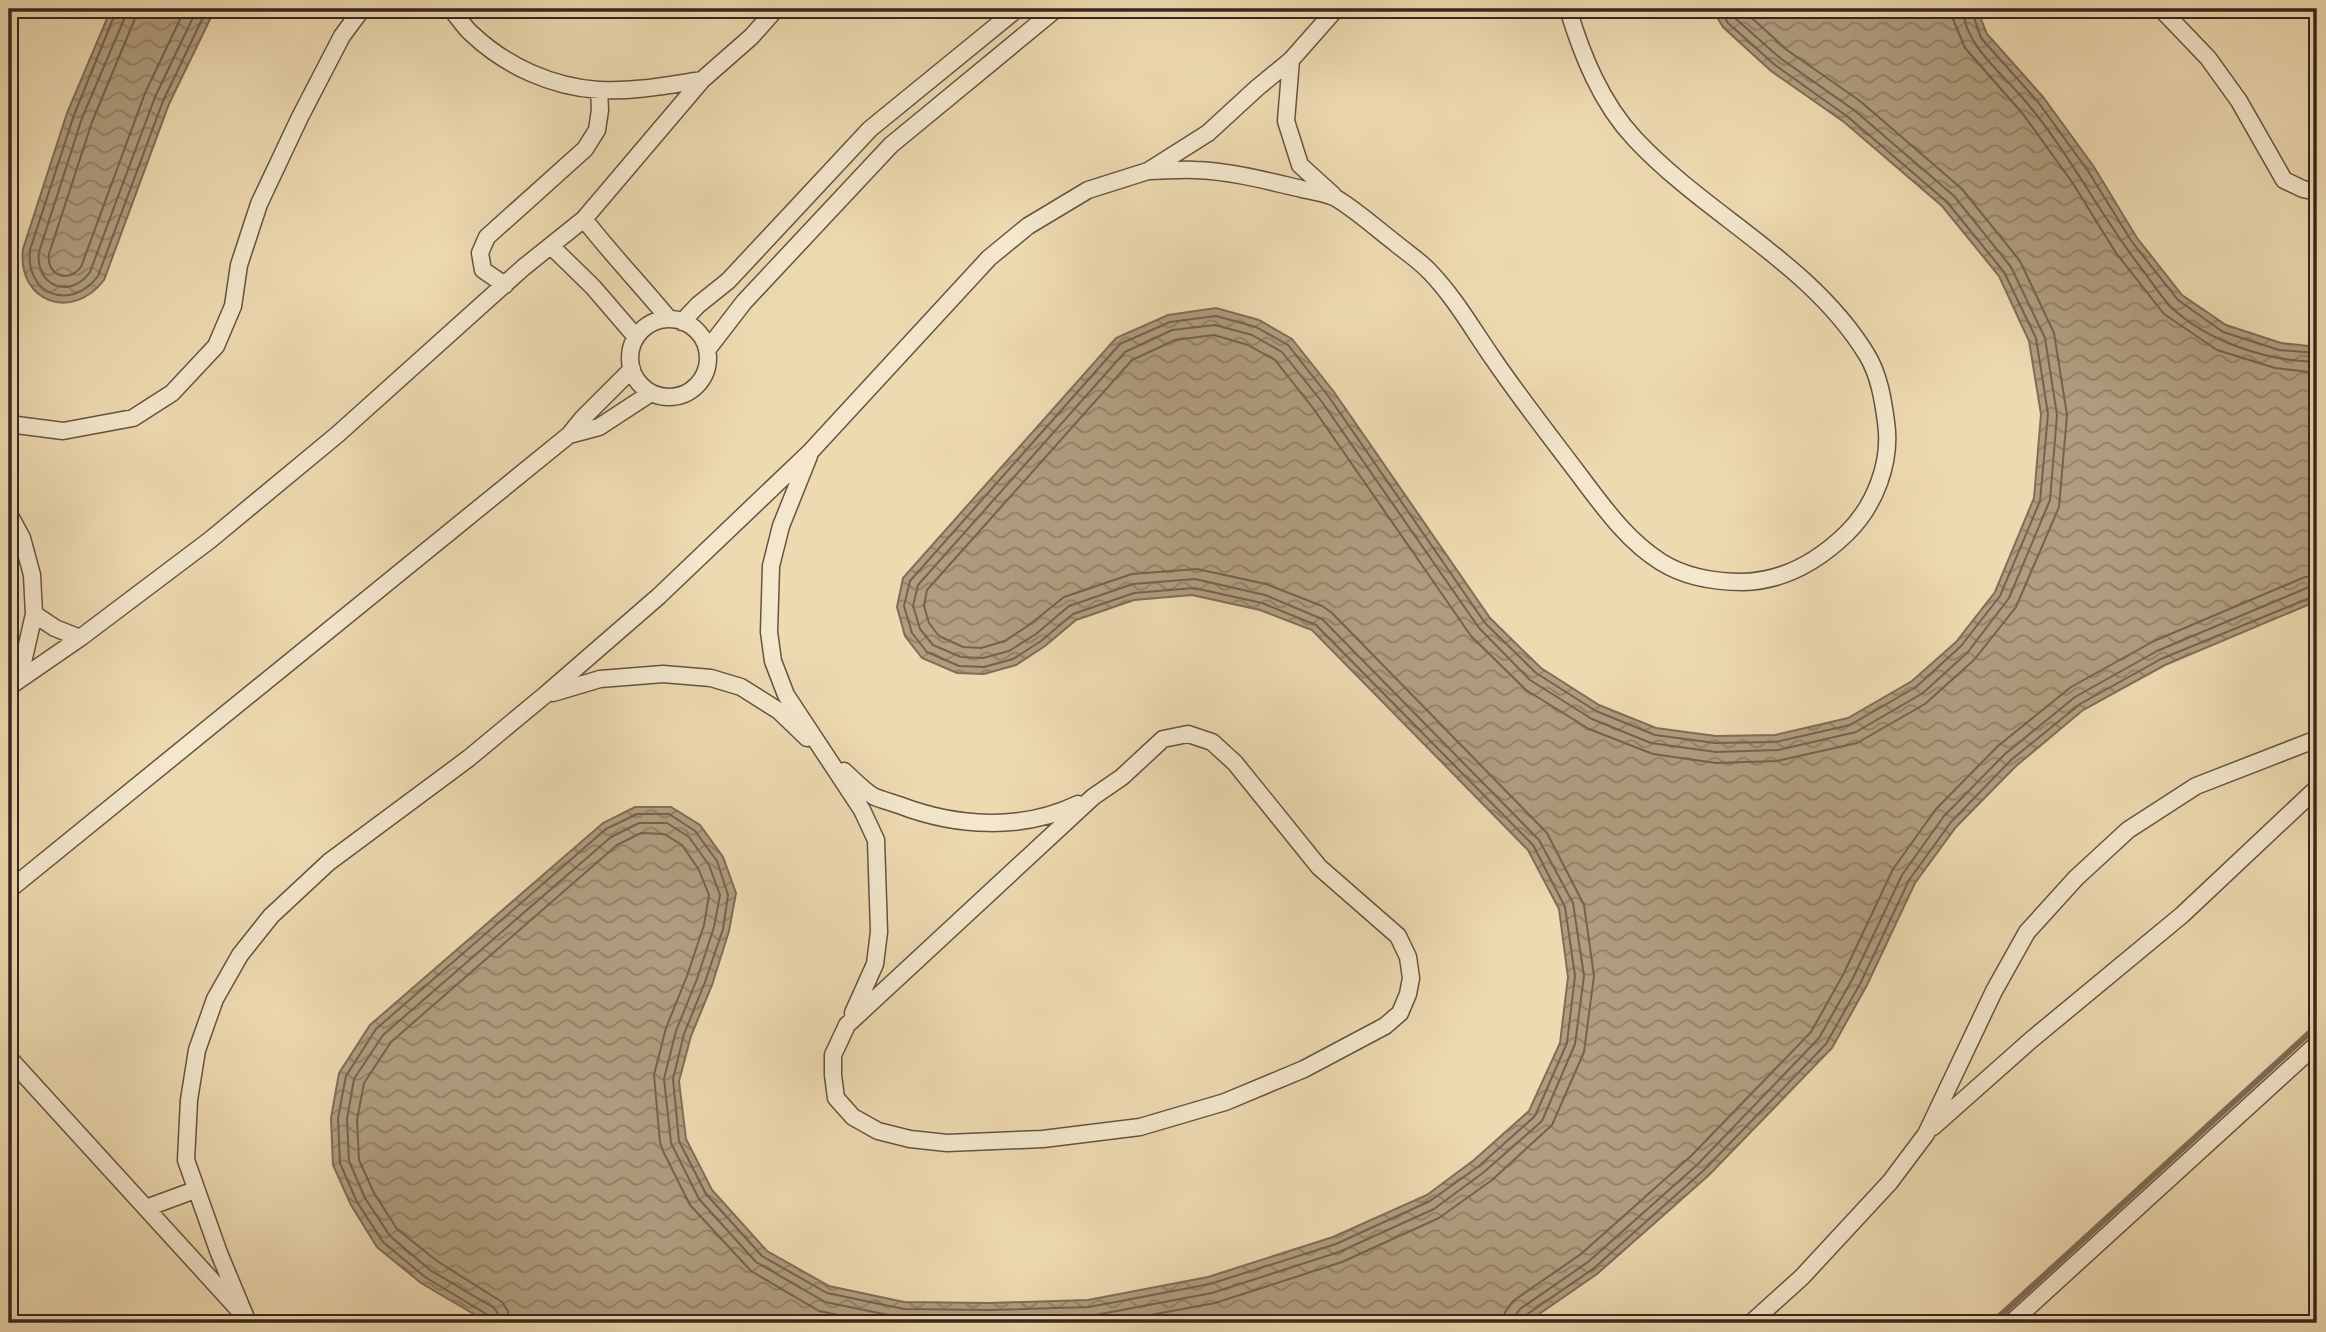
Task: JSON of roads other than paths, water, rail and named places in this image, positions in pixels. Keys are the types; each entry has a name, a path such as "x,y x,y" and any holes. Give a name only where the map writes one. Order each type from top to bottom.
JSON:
{"street":[{"path":"9,424 63,431 133,418 172,393 216,346 233,306 239,265 259,204 342,36 362,9"},
{"path":"451,9 471,34 512,65 554,82 599,90 702,80"},
{"path":"14,683 80,638 210,540 338,434 505,285 584,219 702,80 751,37 776,9"},
{"path":"676,321 728,281 870,129 1017,9"},
{"path":"707,350 744,302 891,145 1056,9"},
{"path":"1561,9 1574,29"},
{"path":"1291,60 1286,121 1300,165 1335,197 1428,269 1604,508 1631,538 1663,563 1690,575 1713,580 1763,581 1795,571 1825,553 1850,530 1873,498 1884,466 1888,435 1882,394 1868,358 1838,316 1796,274 1678,178 1634,138 1602,93 1568,9"},
{"path":"2161,9 2216,69 2239,101 2284,180 2317,192"},
{"path":"249,1321 219,1253 186,1160 189,1100 197,1050 215,999 240,955 271,916 329,862 469,758 659,596 811,451 989,258 1028,226 1088,190 1148,171 1208,134 1291,60 1327,12"},
{"path":"505,285 483,270 480,253 487,237 585,149 597,130 599,90"},
{"path":"1148,171 1196,170 1264,180 1335,197"},
{"path":"584,219 614,258 676,321"},
{"path":"551,246 593,287 636,337"},
{"path":"657,321 676,321 694,328 702,338 708,362 705,374 688,392 663,397 651,393 641,385 632,369 631,349 636,337 645,328 657,321"},
{"path":"9,890 569,435 632,369"},
{"path":"569,435 599,426 651,393"},
{"path":"811,451 781,526 771,566 769,632 773,661 786,695 862,810 876,840 879,932 875,964 864,993 847,1025 833,1055 836,1098 853,1117 878,1131 910,1139 947,1143 1042,1139 1140,1127 1225,1102 1304,1069 1385,1026 1400,1013 1411,978 1408,957 1398,936 1320,867 1235,763 1212,742 1188,734 1163,739 1122,777 1093,797 847,1025"},
{"path":"9,514 22,538 32,575 34,614 14,683"},
{"path":"34,614 55,628 80,638"},
{"path":"545,695 600,679 663,674 711,678 741,687 779,711 830,760 873,795 912,810 962,822 1009,823 1056,815 1093,797"},
{"path":"1751,1323 1802,1277 1890,1182 1926,1133 1994,991 2027,932 2076,878 2128,830 2196,786 2317,739"},
{"path":"1926,1133 2031,1040 2182,915 2317,788"},
{"path":"2011,1323 2317,1044"},
{"path":"9,1058 249,1321"},
{"path":"146,1208 195,1190"}],"water":[{"path":"111,9 215,9 169,104 104,280 91,293 63,303 49,300 38,293 29,282 23,267 23,249 67,113"},
{"path":"1712,9 1977,9 1987,34 2043,97 2094,167 2137,238 2182,295 2226,325 2281,343 2317,347 2317,601 2165,665 2083,710 2016,766 1956,827 1915,883 1867,985 1832,1048 1709,1175 1597,1274 1526,1323 489,1323 421,1283 377,1247 351,1205 333,1165 331,1118 339,1073 370,1025 603,823 635,807 671,807 700,825 723,857 736,893 729,931 712,985 691,1036 679,1081 686,1139 712,1190 767,1251 829,1286 904,1302 989,1303 1088,1300 1208,1277 1333,1237 1427,1195 1474,1160 1529,1111 1560,1043 1568,977 1559,909 1528,850 1312,630 1260,610 1192,595 1134,600 1076,620 1045,646 1016,665 984,674 957,673 922,658 905,636 897,607 903,578 1116,338 1168,315 1216,308 1259,320 1292,339 1334,392 1490,618 1541,668 1599,705 1656,728 1716,736 1775,735 1848,718 1912,681 1956,642 1995,592 2034,498 2041,414 2029,341 1999,276 1942,206 1844,122 1771,71 1723,27"}],"waterway":[{"path":"1992,1323 2317,1026"}]}
